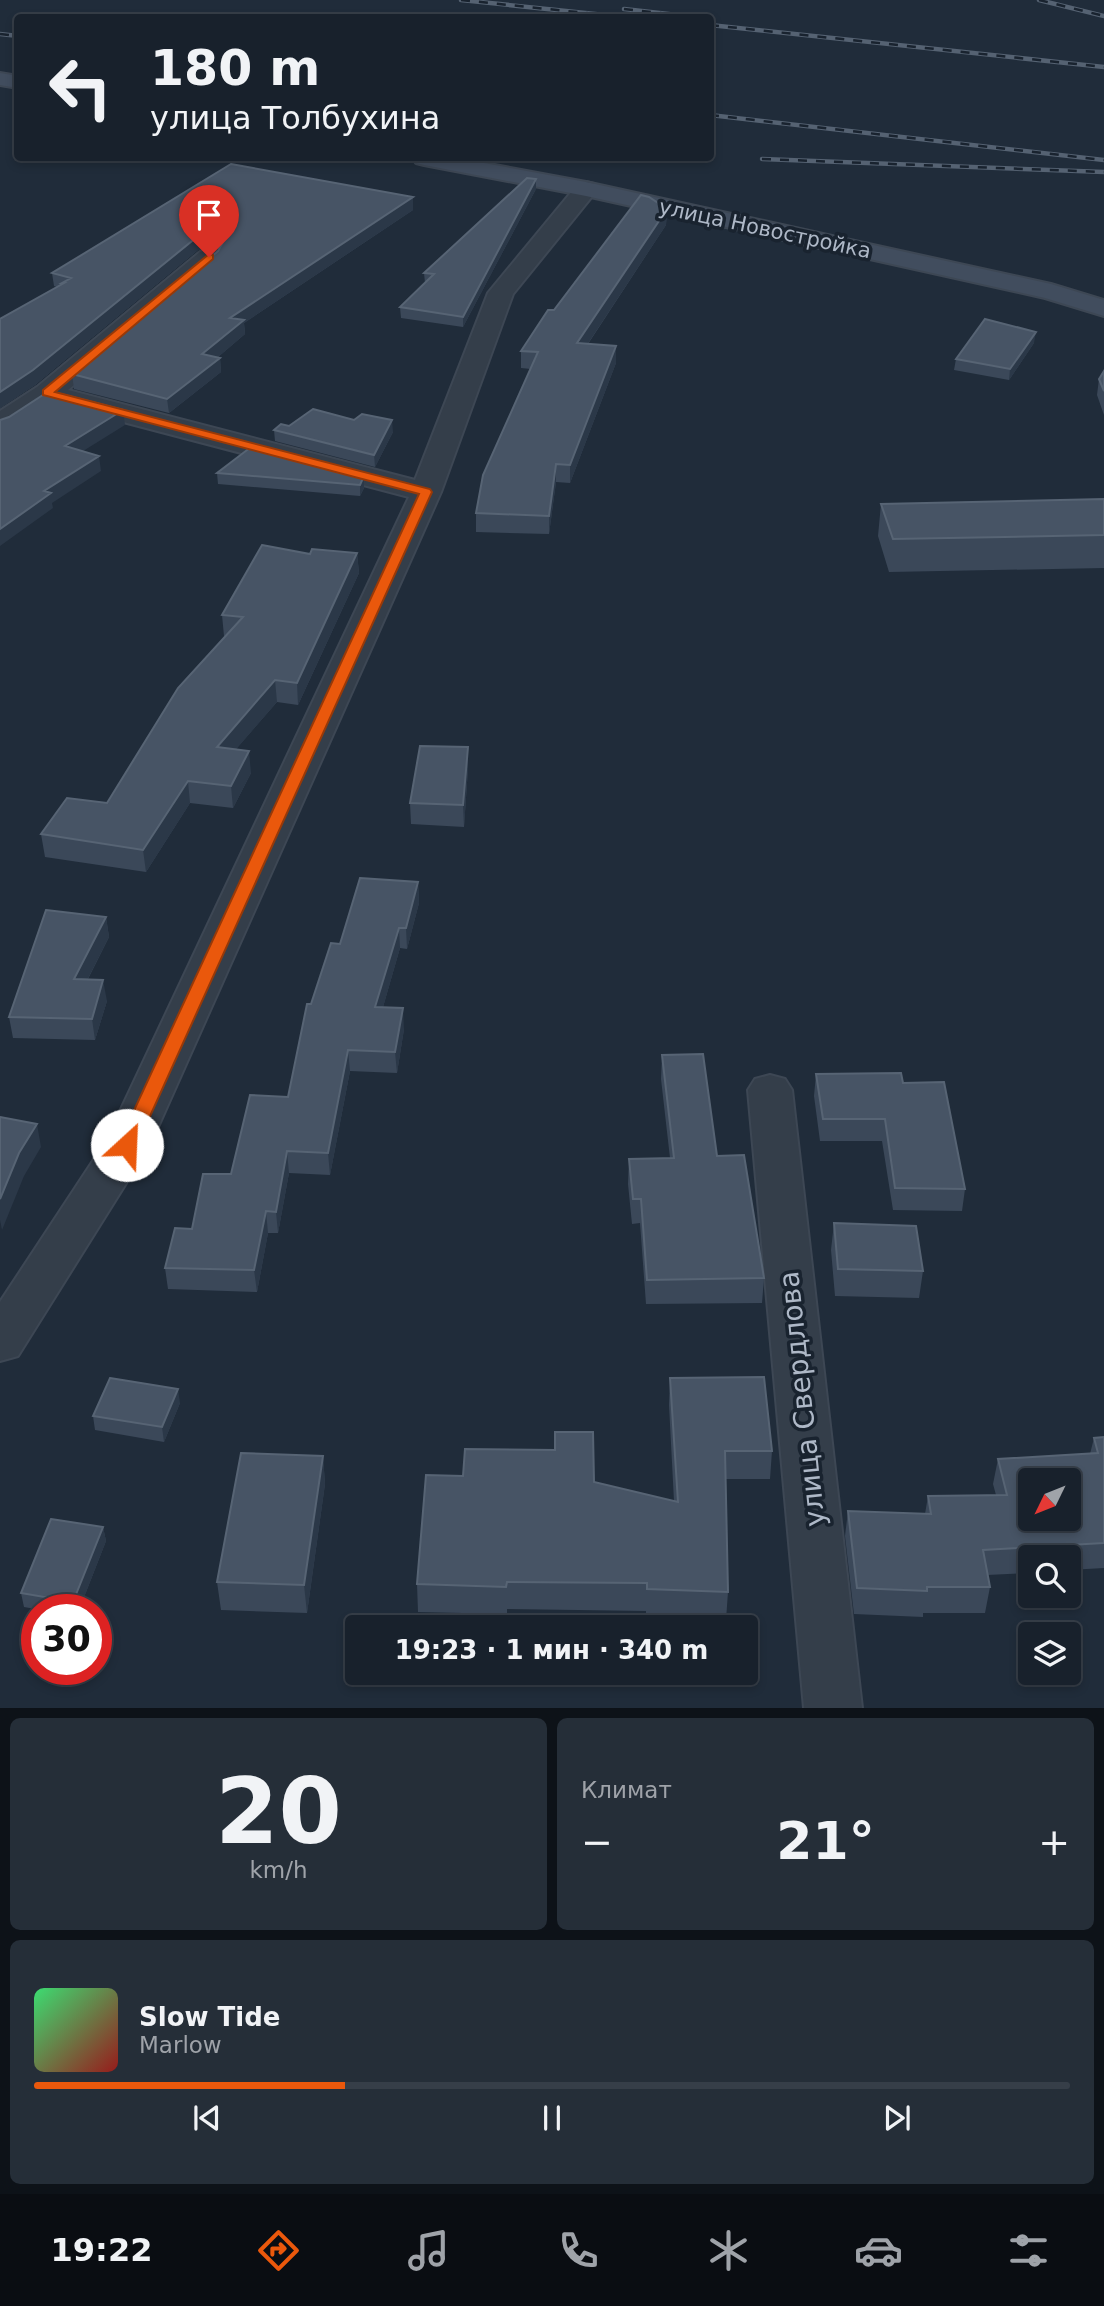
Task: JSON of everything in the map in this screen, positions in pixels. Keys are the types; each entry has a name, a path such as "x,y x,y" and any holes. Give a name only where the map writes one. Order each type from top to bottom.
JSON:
{"main road":[{"name":"улица Новостройка","path":"440,161 586,189 1051,292 1104,308"}],"street":[{"path":"0,1342 127,1145 426,492 501,293 586,189"},
{"path":"0,424 47,393 209,257"},
{"path":"47,393 426,492"},
{"name":"улица Свердлова","path":"770,1090 833,1707"}],"building":[{"path":"231,164 413,197 230,318 244,320 202,354 220,358 167,399 72,374 218,251 223,242 218,236 209,233 197,237 33,370 0,392 0,319 71,278 52,273"},
{"path":"527,178 536,179 463,317 400,307 434,274 424,273"},
{"path":"641,195 667,209 577,343 616,346 570,465 556,464 549,516 476,513 483,475 538,352 521,351 548,310 554,310"},
{"path":"985,319 1036,332 1010,369 956,359"},
{"path":"1104,371 1104,391 1099,379"},
{"path":"49,391 123,410 65,446 99,456 44,491 51,493 0,529 0,420"},
{"path":"313,409 354,420 362,414 392,420 374,455 274,430 281,424 289,426"},
{"path":"251,447 364,476 360,485 217,473"},
{"path":"1104,499 1104,535 893,539 881,504"},
{"path":"262,545 310,554 312,549 357,553 297,683 275,680 217,747 249,751 231,786 188,781 143,850 41,834 67,798 107,803 178,688 243,617 222,615"},
{"path":"420,746 468,747 463,805 410,803"},
{"path":"360,878 418,882 406,928 399,928 375,1007 403,1008 395,1052 348,1050 328,1153 287,1151 276,1212 266,1211 254,1270 165,1268 175,1228 192,1229 203,1174 231,1174 250,1095 288,1097 307,1004 311,1004 331,943 340,944"},
{"path":"46,910 106,917 74,979 103,980 92,1019 9,1017"},
{"path":"703,1054 717,1156 744,1155 764,1278 647,1280 641,1199 633,1199 629,1159 674,1158 662,1055"},
{"path":"901,1073 903,1083 944,1082 965,1189 895,1188 885,1119 823,1119 816,1074"},
{"path":"0,1117 37,1124 19,1153 0,1199"},
{"path":"834,1223 916,1226 923,1271 838,1269"},
{"path":"764,1377 772,1451 725,1451 728,1592 647,1589 647,1583 507,1582 506,1587 417,1584 426,1475 463,1476 465,1449 555,1450 555,1432 593,1432 594,1482 678,1502 670,1378"},
{"path":"110,1378 178,1389 162,1427 93,1416"},
{"path":"1104,1437 1104,1543 1018,1545 1018,1548 983,1550 990,1587 927,1587 927,1591 857,1588 848,1511 931,1514 928,1496 1007,1495 998,1459 1098,1453 1094,1438"},
{"path":"241,1453 323,1456 304,1585 217,1582"},
{"path":"51,1519 103,1527 76,1594 21,1593"}],"railway":[{"path":"461,0 596,14"},
{"path":"1039,0 1104,16"},
{"path":"624,9 668,14"},
{"path":"714,25 1104,67"},
{"path":"0,34 14,36"},
{"path":"714,115 1104,160"},
{"path":"762,159 1104,172"}],"route":[{"path":"127,1145 426,492 47,393 209,257"}]}
